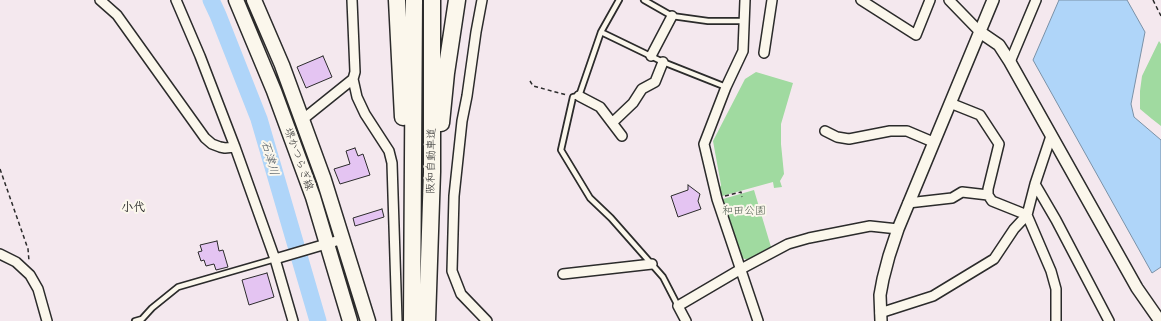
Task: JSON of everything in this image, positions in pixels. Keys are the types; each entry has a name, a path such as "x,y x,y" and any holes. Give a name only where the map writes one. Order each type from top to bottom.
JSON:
{"highway":[{"path":"397,0 420,283"},
{"name":"阪和自動車道","path":"414,0 420,283 427,321"},
{"name":"阪和自動車道","path":"412,321 420,283 432,172 432,0"},
{"path":"432,172 440,139 446,73 457,0"}],"main road":[{"name":"堺かつらぎ線","path":"236,0 274,91 313,197 322,245 350,321"},
{"name":"堺かつらぎ線","path":"254,0 282,66 324,180 368,321"}],"street":[{"path":"100,0 117,15 205,138 212,144 220,147 234,147"},
{"path":"176,0 202,62 277,259 293,321"},
{"path":"352,0 353,79 357,97 365,114 389,151 392,163 397,321"},
{"path":"482,0 462,121 454,196 452,271 461,294 487,321"},
{"path":"744,0 743,51 726,87 704,144 717,199 758,321"},
{"path":"764,53 772,0"},
{"path":"861,0 916,35 930,0"},
{"path":"949,0 980,32 999,45 1137,288 1160,321"},
{"path":"993,0 898,229 883,279 880,295 880,317 933,296 994,259 1014,229 1027,215 1034,184 1051,136"},
{"path":"1010,62 1036,0"},
{"path":"651,56 672,16"},
{"path":"612,123 633,103 642,89 655,82 664,62"},
{"path":"302,120 353,79"},
{"path":"576,96 600,107 622,136"},
{"path":"950,103 980,115 999,144 988,189 988,196 992,201 1027,215 1051,272 1056,289 1056,321"},
{"path":"825,131 837,137 849,139 890,131 907,130 933,142"},
{"path":"1034,184 1056,220 1109,321"},
{"path":"908,203 952,198 962,192 988,196"},
{"path":"686,321 678,306 741,269 788,244 809,238 870,226 898,229"},
{"path":"277,259 343,239"},
{"path":"0,254 16,262 30,276 38,289 47,321"},
{"path":"563,274 652,264"}],"lane":[{"path":"619,0 601,32 576,96 561,150 590,198 611,218 663,277 678,306"},
{"path":"644,0 672,16 708,21 744,21"},
{"path":"601,32 664,62 726,87"},
{"path":"135,321 142,320 152,308 178,288 277,259"}],"path":[{"path":"1153,0 1161,16"},
{"path":"530,81 533,86 576,96"},
{"path":"0,169 28,249 30,276"},
{"path":"717,199 741,192 742,197"}],"green space":[{"path":"1159,41 1161,44 1161,126 1140,109 1142,76"},
{"path":"756,72 793,83 781,124 784,174 780,181 782,187 774,188 773,182 722,196 719,189 721,185 713,141 745,79"},
{"name":"和田公園","path":"754,190 771,247 748,260 742,258 723,199"}],"water":[{"path":"1059,0 1127,0 1145,32 1131,104 1134,117 1161,140 1161,267 1152,273 1033,60"}],"building":[{"path":"323,56 332,77 306,88 297,67"},
{"path":"355,148 358,156 363,154 370,175 340,184 334,169 350,164 346,151"},
{"path":"688,185 700,194 698,201 701,209 678,217 671,196 688,190"},
{"path":"382,209 384,217 355,226 353,218"},
{"path":"217,241 219,251 223,250 228,267 216,270 214,264 206,266 204,260 201,261 198,252 202,251 200,245"},
{"path":"267,273 274,297 249,305 242,280"}],"waterway":[{"name":"石津川","path":"211,0 259,119 318,321"}],"district":[{"name":"小代","path":"133,207"}]}
